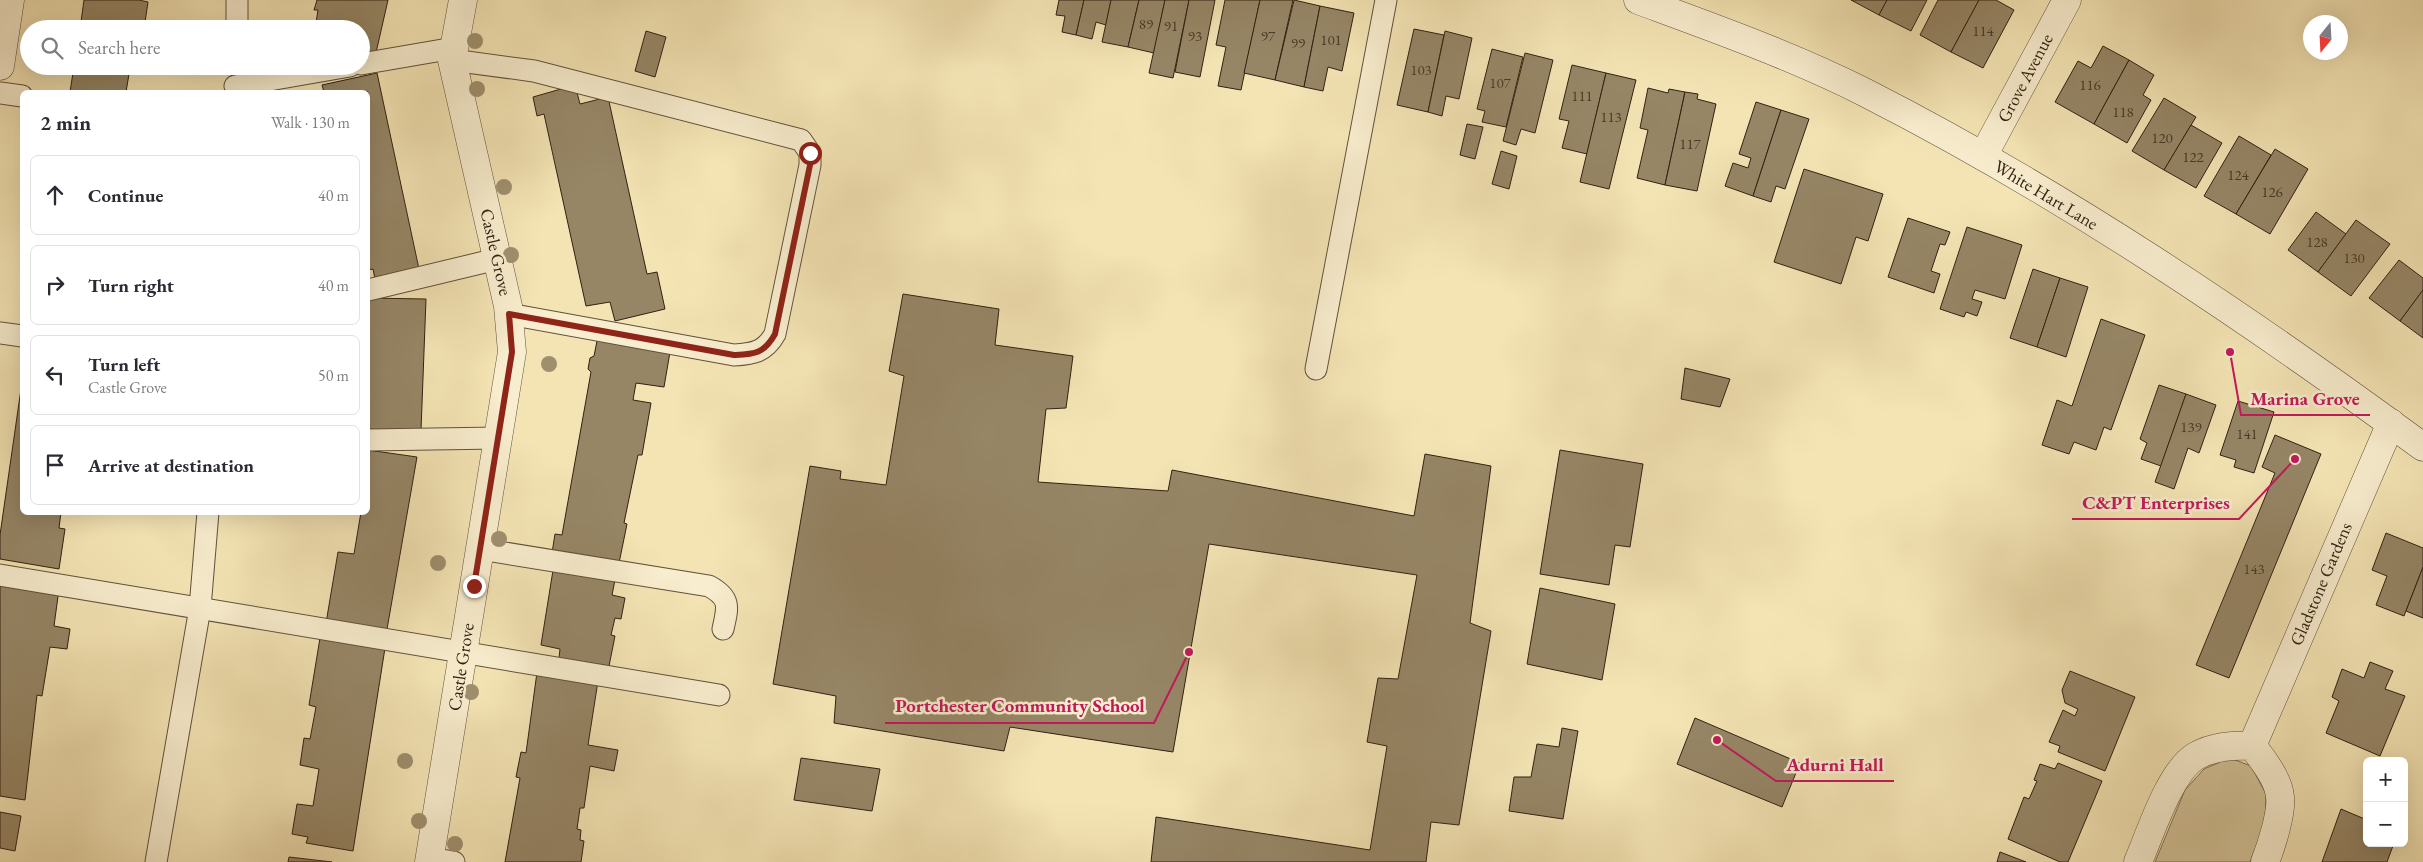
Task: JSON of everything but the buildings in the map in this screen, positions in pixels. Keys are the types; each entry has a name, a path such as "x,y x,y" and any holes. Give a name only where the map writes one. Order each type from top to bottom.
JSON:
{"street":[{"path":"0,66 10,0"},
{"name":"Castle Grove","path":"438,861 463,653 512,352 509,314 453,54 463,0"},
{"name":"White Hart Lane","path":"1638,0 1739,38 1864,92 1983,156 2182,278 2423,447"},
{"name":"Grove Avenue","path":"1983,156 2067,0"},
{"name":"Gladstone Gardens","path":"2252,746 2391,423"},
{"path":"2138,862 2172,782 2195,756 2227,745 2252,746 2266,762 2280,796 2272,843 2265,862"}],"lane":[{"path":"237,20 238,0"},
{"path":"1316,369 1386,0"},
{"path":"370,63 453,54 534,71 801,140 810,153 810,165 775,334 769,345 754,354 734,355 509,314"},
{"path":"235,82 285,75"},
{"path":"0,93 20,96"},
{"path":"370,290 497,259"},
{"path":"0,333 20,336"},
{"path":"370,440 498,438"},
{"path":"156,862 200,608 208,515"},
{"path":"480,549 709,586 721,592 728,606 723,629"},
{"path":"0,574 463,653 719,694"}],"shaded area":[{"path":"2230,758 2251,766 2266,794 2265,824 2250,862 2155,862 2185,790 2204,769"}],"place":[{"name":"Marina Grove","path":"2230,352"},
{"name":"C&PT Enterprises","path":"2295,459"},
{"name":"Portchester Community School","path":"1189,652"},
{"name":"Adurni Hall","path":"1717,740"}],"route":[{"path":"474,586 512,352 509,314 734,355 754,354 769,345 775,334 810,165 810,153"}]}
